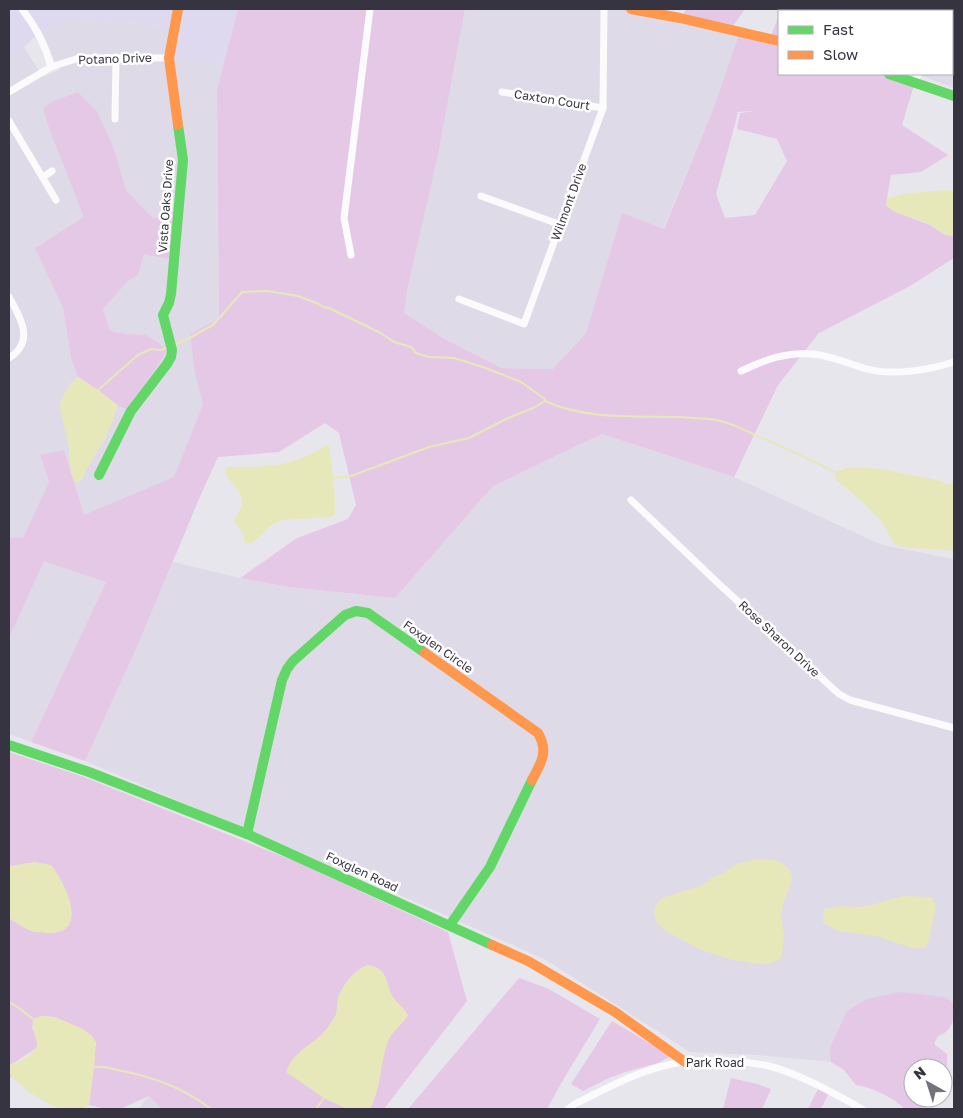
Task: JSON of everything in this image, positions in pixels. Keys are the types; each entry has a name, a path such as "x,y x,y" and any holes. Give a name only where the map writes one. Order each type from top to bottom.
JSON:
{"street":[{"path":"22,9 33,23 48,52 52,67"},
{"name":"Vista Oaks Drive","path":"99,475 131,411 171,357 171,346 163,315 171,294 183,160 169,58 178,9"},
{"path":"351,255 344,218 370,9"},
{"name":"Wilmont Drive","path":"459,298 524,324 602,108 604,9"},
{"path":"631,9 778,40"},
{"path":"114,119 116,57"},
{"name":"Potano Drive","path":"9,92 52,67 79,58 169,58"},
{"path":"896,75 917,78 954,96"},
{"name":"Caxton Court","path":"502,92 602,108"},
{"path":"9,121 56,200"},
{"path":"43,178 52,171"},
{"path":"481,196 561,225"},
{"path":"9,297 24,329 20,350 9,358"},
{"path":"741,371 762,361 796,354 818,355 878,371 911,372 954,362"},
{"name":"Rose Sharon Drive","path":"632,500 716,581 839,694 858,703 954,728"},
{"name":"Foxglen Circle","path":"247,834 282,680 287,669 345,615 360,610 368,612 538,732 544,741 544,749 539,766 490,867 450,926"},
{"name":"Foxglen Road","path":"9,745 89,772 247,834 528,961 615,1012 685,1062"},
{"name":"Park Road","path":"568,1109 620,1082 657,1068 685,1062 724,1060 784,1070 862,1109"}],"shaded area":[{"path":"9,9 238,9 224,64 169,58 175,27 76,19 41,31 24,47 9,56"},
{"path":"238,9 465,9 438,155 407,290 404,313 443,338 501,368 553,369 586,333 622,213 664,229 714,107 740,31 770,38 778,18 778,75 892,75 915,82 902,125 948,155 921,172 891,175 887,198 893,211 930,225 945,235 954,230 954,258 910,286 819,333 778,385 734,477 602,434 493,486 395,598 289,587 240,578 297,538 348,519 356,505 339,433 325,423 279,452 218,457 140,640 85,761 31,742 106,582 44,561 9,638 9,537 23,538 49,482 40,455 64,450 84,515 174,477 203,404 195,374 190,334 219,319 217,90","holes":["755,111 740,113 737,129 777,139 787,161 755,215 725,218 716,194 738,113 736,112"]},
{"path":"465,9 631,9 740,31 714,107 663,229 622,214 586,333 553,369 501,368 443,338 404,313 406,290 438,155"},
{"path":"687,9 745,9 731,29 680,18"},
{"path":"781,9 896,9 896,10"},
{"path":"954,9 954,88 920,75 953,75 953,10 896,10"},
{"path":"75,19 175,27 169,58 224,64 217,90 219,320 195,374 203,404 174,477 84,516 40,456 49,482 23,538 9,537 9,56 24,47 43,77 59,70 41,31","holes":["78,92 97,111 113,146 126,190 153,218 178,216 144,254 138,275 128,281 103,309 110,331 127,334 126,408 117,405 105,439 84,473 82,480 71,473 69,448 61,402 70,384 78,377 71,358 63,308 35,248 85,217 50,131"]},
{"path":"78,92 97,111 113,146 126,190 153,218 178,216 174,260 144,254 138,275 128,281 103,309 110,331 145,335 168,349 126,409 117,405 78,377 71,358 63,308 35,248 84,217 50,131 43,108 54,101"},
{"path":"954,191 954,234 952,236 925,222 896,212 886,206 887,198 910,193"},
{"path":"78,377 117,405 105,439 82,478 77,483 74,481 71,473 69,448 60,408 66,391"},
{"path":"602,434 734,477 882,545 954,559 954,1004 831,1048 831,1062 756,1055 690,1052 546,960 384,888 85,761 173,562 240,578 289,587 395,598 493,486"},
{"path":"327,445 329,446 334,480 335,515 283,520 274,523 252,543 245,543 243,533 234,521 241,506 241,496 225,474 227,467 283,464 305,457"},
{"path":"855,467 883,469 941,481 946,484 954,483 954,550 910,548 895,545 881,521 864,503 836,480 835,472"},
{"path":"44,560 106,582 31,742 9,734 9,638"},
{"path":"9,752 84,777 299,863 448,932 467,1001 384,1109 162,1109 149,1096 120,1109 107,1109 89,1105 96,1042 55,1017 41,1016 32,1027 38,1047 9,1066"},
{"path":"757,859 776,860 788,868 791,873 792,879 783,904 781,916 784,935 782,957 779,959 772,963 764,964 736,961 701,950 666,931 657,923 654,914 655,907 662,898 703,885 714,876 722,874 736,864"},
{"path":"35,862 51,865 67,893 72,915 70,924 63,930 52,933 34,932 9,918 9,866"},
{"path":"903,896 932,897 936,907 928,943 925,948 912,948 876,936 839,931 823,923 824,909 840,906 868,906"},
{"path":"368,965 380,969 396,1002 408,1015 393,1032 389,1040 374,1101 370,1109 347,1109 324,1098 286,1072 295,1057 319,1037 333,1020 336,1014 338,998 346,983 358,970"},
{"path":"519,978 549,989 600,1019 547,1109 408,1109"},
{"path":"900,992 945,997 954,1003 952,1023 947,1031 938,1036 934,1044 947,1054 947,1058 903,1058 903,1108 882,1094 856,1085 844,1070 831,1062 830,1048 847,1011 867,999"},
{"path":"41,1016 55,1017 83,1029 96,1042 89,1105 83,1109 63,1109 51,1105 30,1093 9,1072 9,1066 29,1056 36,1048 33,1019"},
{"path":"612,1021 671,1056 658,1063 609,1078 583,1091 571,1084"},
{"path":"9,1066 12,1077 9,1078"},
{"path":"731,1078 771,1089 762,1109 723,1109"},
{"path":"819,1087 829,1092 821,1109 808,1109"},
{"path":"149,1096 162,1109 138,1109"},
{"path":"904,1108 925,1108 924,1109"}],"waterway":[{"path":"175,345 213,325 242,292 267,291 298,296 329,308 379,332 394,342 411,347 416,353 429,357 454,358 521,382 545,399 545,401 565,408 607,415 694,418 721,421 741,428 835,472"},
{"path":"98,390 138,355 151,349 161,350 168,347"},
{"path":"334,478 351,476 429,447 469,438 545,401"},
{"path":"9,1002 33,1019"},
{"path":"94,1067 109,1068 155,1079 190,1095 211,1109"},
{"path":"316,1109 324,1098"}],"traffic: fast":[{"path":"892,75 954,96"},
{"path":"99,475 131,411 171,357 172,350 163,315 171,294 183,160 178,125"},
{"path":"247,834 282,680 293,661 345,615 356,611 368,613 425,653"},
{"path":"9,745 89,772 247,834 492,945"},
{"path":"450,925 490,867 532,780"}],"traffic: slow":[{"path":"178,9 169,58 178,125"},
{"path":"631,9 680,18 778,41"},
{"path":"425,653 538,733 543,746 543,752 541,763 532,780"},
{"path":"492,945 528,961 615,1012 685,1062"}]}
